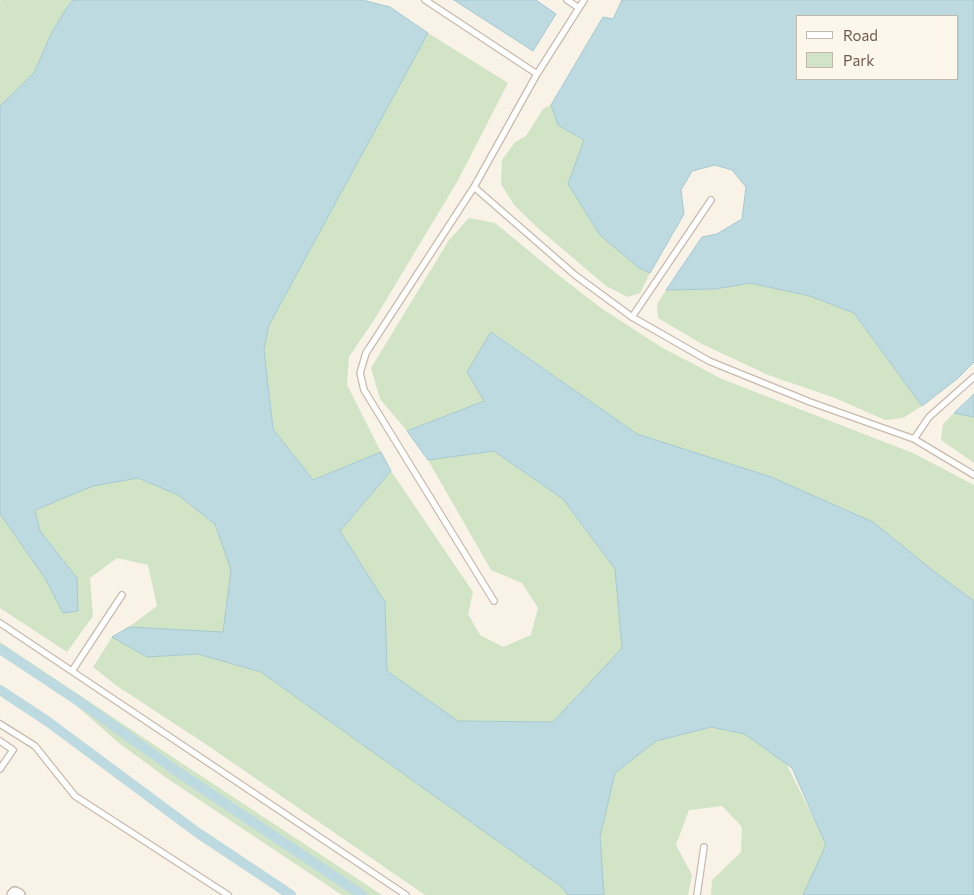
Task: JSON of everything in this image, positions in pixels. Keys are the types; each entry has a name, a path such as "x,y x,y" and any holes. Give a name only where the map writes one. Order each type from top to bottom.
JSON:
{"lane":[{"path":"425,0 537,74"},
{"path":"567,0 579,8"},
{"path":"494,601 364,390 360,373 366,353 474,187 537,74 584,0"},
{"path":"474,187 575,275 632,317 709,361 810,402 914,439 974,475"},
{"path":"632,317 711,200"},
{"path":"914,439 929,417 974,377"},
{"path":"72,671 122,595"},
{"path":"0,623 406,895"},
{"path":"0,724 35,746 75,796 228,895"},
{"path":"0,742 13,750 0,769"},
{"path":"697,895 704,846"}],"green space":[{"path":"1,0 73,0 52,32 34,73 0,106 0,2"},
{"path":"428,33 508,83 457,182 374,320 349,357 347,385 381,452 313,480 273,429 264,350 269,325"},
{"path":"551,105 558,125 584,140 569,184 600,235 639,268 650,273 640,293 628,297 606,286 514,205 501,184 502,160 515,142 526,136 543,109"},
{"path":"469,218 495,223 601,308 661,347 722,379 913,453 974,485 974,601 873,522 771,477 637,434 492,332 467,372 484,401 407,431 380,399 371,368 449,240"},
{"path":"750,283 810,296 854,313 922,406 903,418 885,420 835,398 768,375 702,344 658,318 657,304 666,290 715,289"},
{"path":"954,413 974,417 974,463 941,440 943,424"},
{"path":"494,451 563,499 615,569 622,648 553,722 458,721 387,671 385,602 340,531 391,471 473,592 468,614 480,635 503,647 531,635 538,608 522,583 491,570 428,460"},
{"path":"138,478 178,495 215,524 231,569 223,632 129,627 157,606 148,565 117,558 90,578 93,616 67,652 0,608 0,514 45,578 63,613 77,578 40,531 35,510 93,486"},
{"path":"112,637 147,657 198,654 261,672 562,887 568,895 425,895 207,745 117,686 93,667"},
{"path":"0,642 382,895 342,895 168,779 120,744 70,700 0,655"},
{"path":"711,727 745,734 786,763 827,845 803,895 711,895 712,880 741,852 742,827 722,806 689,810 676,845 692,875 688,895 604,895 600,837 615,773 656,741"}],"water":[{"path":"73,0 366,0 390,7 428,33 269,325 264,350 273,429 313,480 381,452 391,471 340,531 385,602 387,671 458,721 553,722 622,648 615,569 563,499 494,451 428,460 407,431 484,401 467,372 491,332 637,434 771,477 873,522 974,601 974,895 803,895 826,845 792,768 745,734 711,727 656,741 615,773 600,837 604,895 568,895 562,887 261,672 198,654 147,657 112,637 129,627 223,632 231,570 215,524 178,495 138,478 93,486 35,510 40,531 77,578 78,611 63,613 45,578 0,514 0,106 34,73 52,32"},
{"path":"454,0 536,0 556,14 533,51"},
{"path":"622,0 974,0 974,362 957,379 922,406 854,313 810,296 750,283 715,289 666,290 702,237 717,234 742,219 746,187 732,170 715,165 692,171 681,190 684,214 650,273 639,268 600,235 568,184 584,140 558,125 551,105 603,17 613,19"},
{"path":"974,394 974,417 954,413"}],"waterway":[{"path":"0,649 86,706 175,770 362,895"},
{"path":"0,690 47,721 198,833 291,895"}]}
